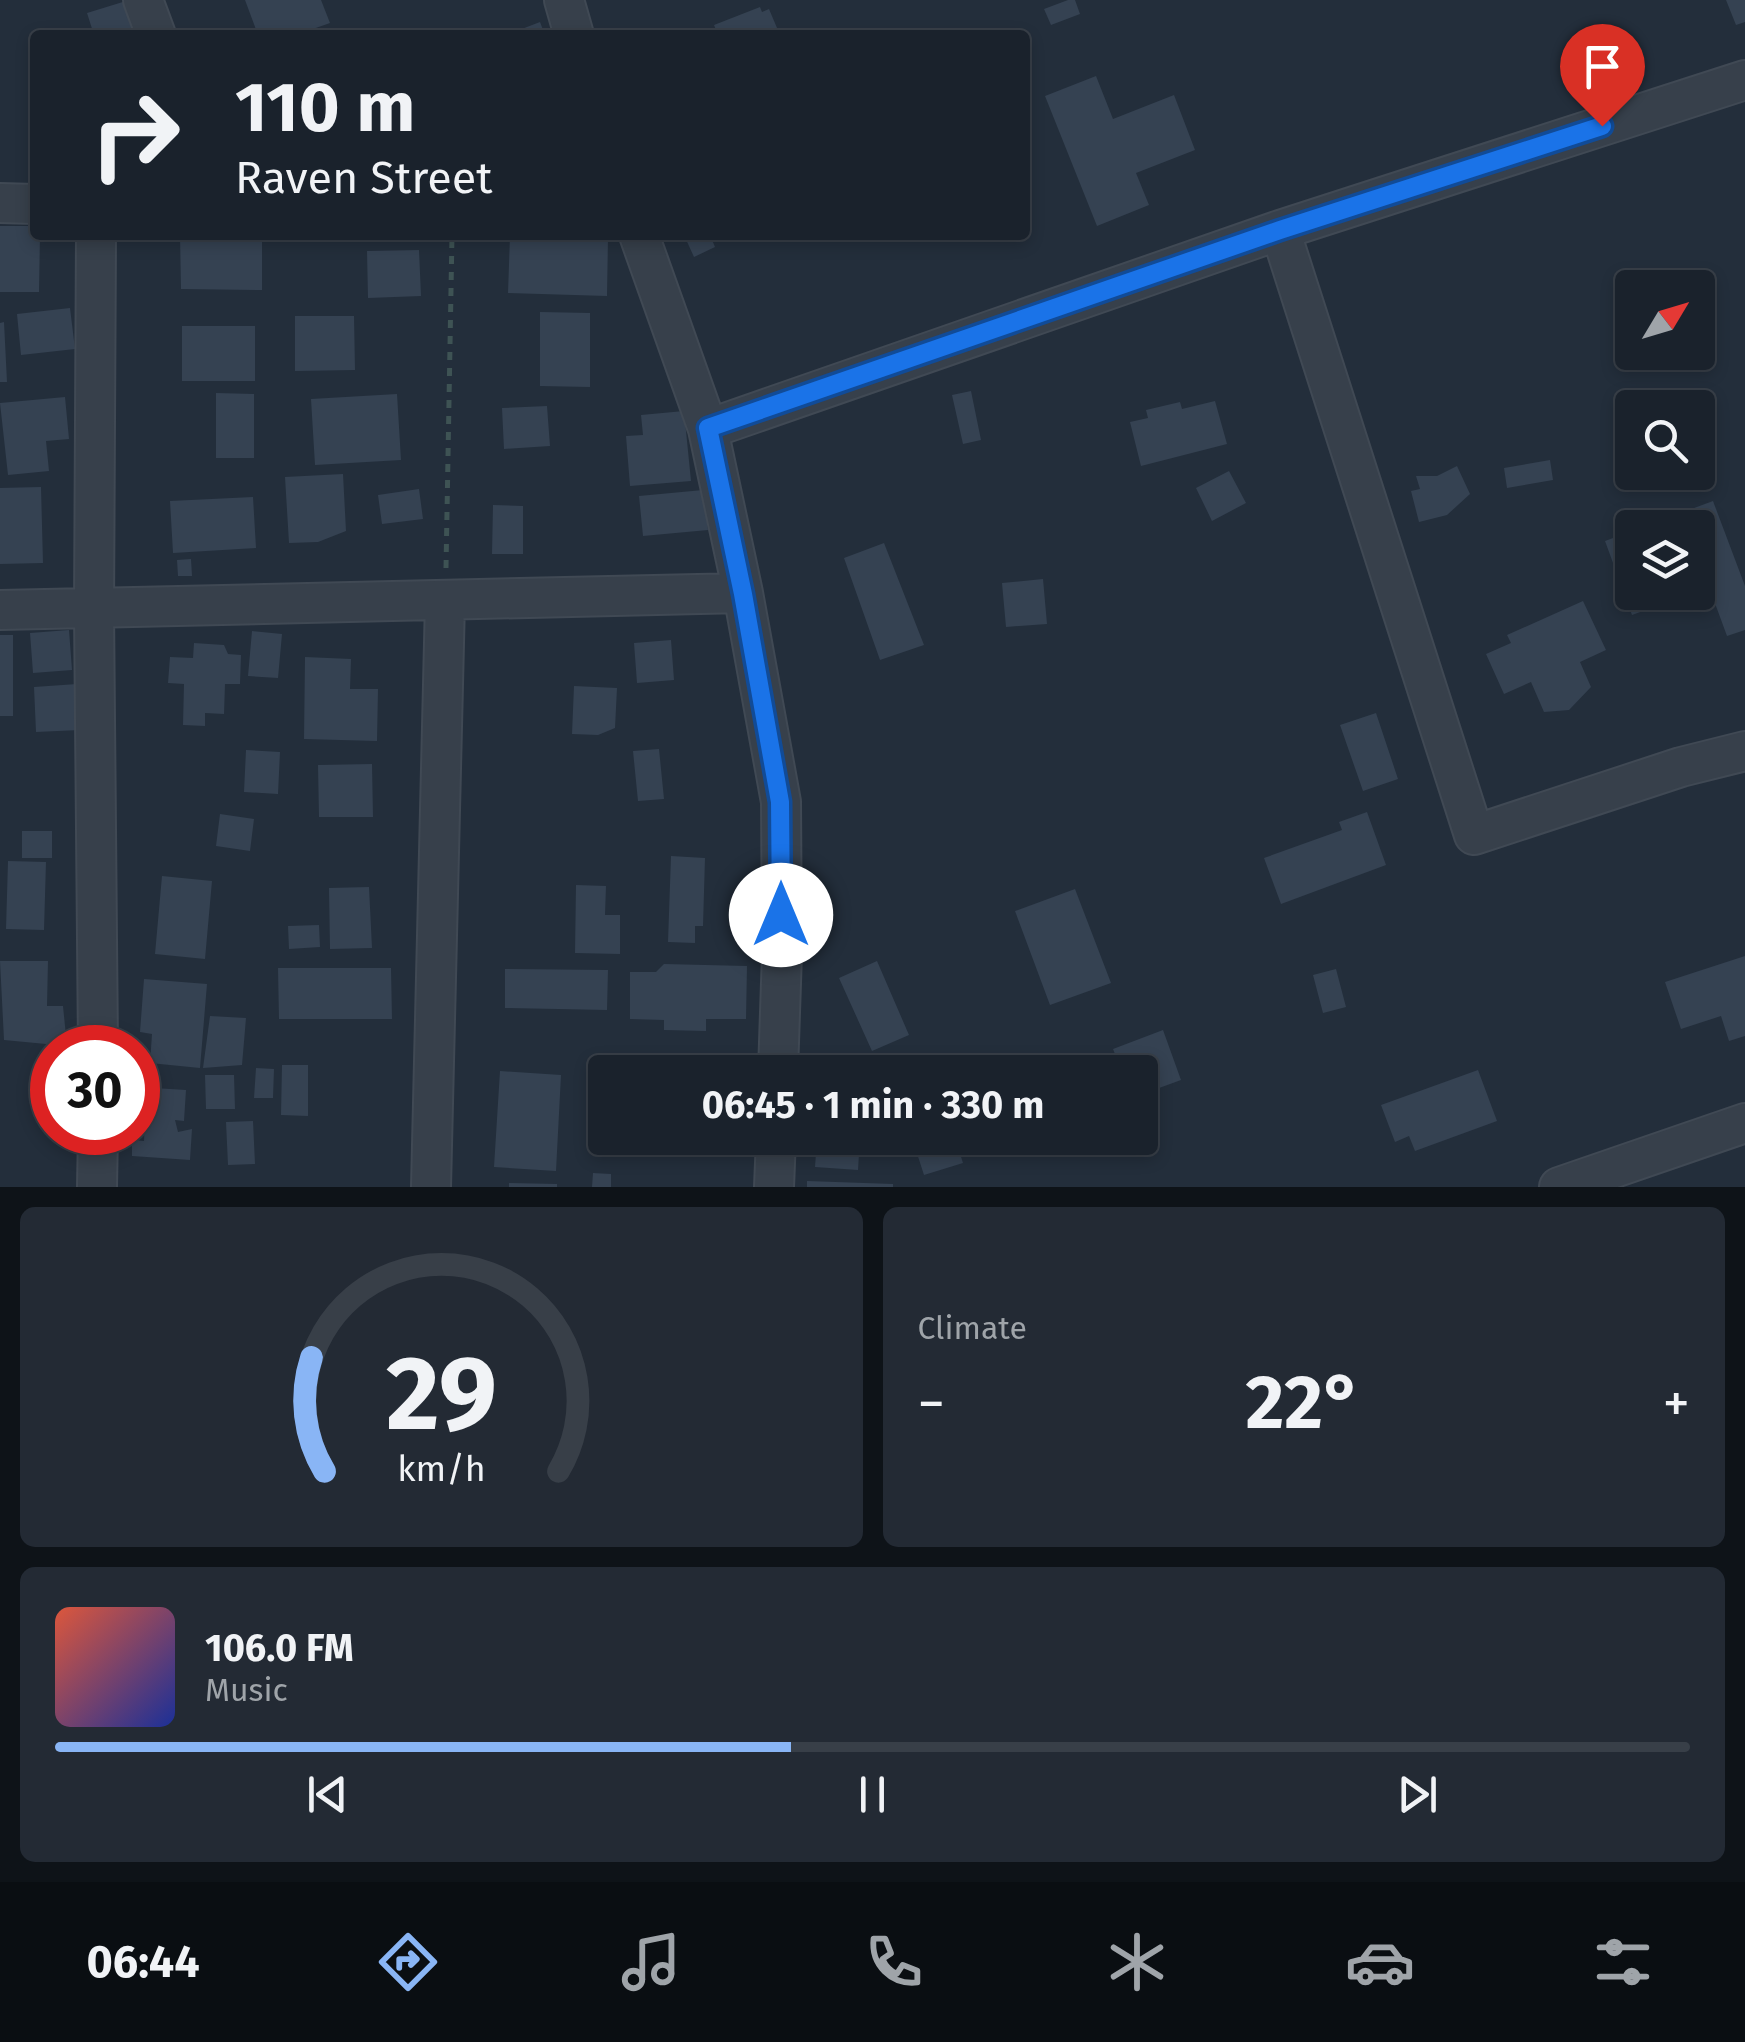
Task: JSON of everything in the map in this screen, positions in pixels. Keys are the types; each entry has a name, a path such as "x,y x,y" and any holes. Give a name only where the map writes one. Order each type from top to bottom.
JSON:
{"street":[{"path":"144,0 154,30"},
{"path":"564,0 573,30"},
{"path":"708,428 1280,230 1745,80"},
{"path":"0,202 30,204"},
{"path":"1280,230 1474,835 1682,767 1745,751"},
{"path":"96,240 98,1025"},
{"path":"641,240 708,428 780,802 779,1055"},
{"path":"0,610 743,594"},
{"path":"431,1187 445,602"},
{"path":"1559,1187 1745,1123"},
{"path":"97,1187 98,1155"},
{"path":"774,1187 775,1155"}],"path":[{"path":"445,602 452,240"}],"building":[{"path":"245,0 321,0 330,23 310,30 256,30"},
{"path":"1075,0 1080,14 1051,25 1044,9"},
{"path":"1726,0 1745,0 1745,22 1736,25"},
{"path":"126,1 135,30 92,30 87,13"},
{"path":"760,7 762,12 769,9 778,30 716,30 714,25"},
{"path":"540,22 543,30 519,30"},
{"path":"1096,76 1113,119 1174,95 1195,150 1136,173 1149,205 1097,226 1045,96"},
{"path":"0,226 30,226 30,240 40,240 39,292 0,292"},
{"path":"180,240 262,240 262,290 181,289"},
{"path":"510,240 608,240 607,296 508,293"},
{"path":"686,240 712,240 715,247 694,257"},
{"path":"419,250 421,296 368,298 367,251"},
{"path":"70,308 75,349 21,355 17,314"},
{"path":"540,312 590,313 590,387 540,386"},
{"path":"295,316 354,316 355,370 295,371"},
{"path":"4,322 7,382 0,382 0,323"},
{"path":"182,326 255,326 255,381 182,381"},
{"path":"971,391 981,440 963,444 952,395"},
{"path":"216,393 254,394 254,458 216,458"},
{"path":"397,394 401,460 315,465 311,399"},
{"path":"65,397 69,439 46,441 49,471 8,475 0,403"},
{"path":"1215,401 1227,444 1141,466 1130,422 1148,418 1146,410 1180,402 1182,409"},
{"path":"547,406 550,446 504,449 502,408"},
{"path":"684,411 691,481 630,486 626,436 643,435 641,415"},
{"path":"1550,460 1553,480 1507,488 1504,468"},
{"path":"1457,466 1470,494 1447,515 1419,522 1411,491 1420,489 1416,476 1437,476"},
{"path":"1229,471 1246,503 1212,521 1196,488"},
{"path":"343,474 346,531 318,542 289,543 285,477"},
{"path":"41,487 43,563 0,564 0,488"},
{"path":"419,489 423,519 382,524 378,495"},
{"path":"703,490 708,530 643,536 639,496"},
{"path":"253,497 256,548 173,553 170,501"},
{"path":"1713,501 1745,586 1745,630 1727,636 1715,603 1715,510 1689,510"},
{"path":"493,505 523,506 523,554 492,554"},
{"path":"1615,537 1615,568 1605,541"},
{"path":"884,543 924,645 880,660 844,558"},
{"path":"191,559 192,576 178,576 177,560"},
{"path":"1043,579 1047,624 1006,627 1002,583"},
{"path":"1583,601 1606,650 1580,662 1591,687 1569,710 1544,712 1531,682 1504,694 1486,654 1511,643 1507,635"},
{"path":"69,630 72,670 33,673 30,633"},
{"path":"252,631 282,634 278,678 248,676"},
{"path":"0,635 13,635 13,716 0,716"},
{"path":"671,640 674,680 637,683 634,643"},
{"path":"194,643 224,645 228,654 241,655 240,684 225,684 224,714 205,713 205,726 183,725 184,684 168,683 170,657 193,658"},
{"path":"305,657 351,659 350,689 378,689 377,741 304,739"},
{"path":"77,684 80,730 36,732 34,687"},
{"path":"574,686 617,688 615,728 598,735 572,734"},
{"path":"1376,713 1398,779 1363,791 1340,725"},
{"path":"659,749 664,799 638,801 633,751"},
{"path":"246,750 280,752 278,794 244,792"},
{"path":"372,764 373,817 319,817 318,765"},
{"path":"1367,812 1386,865 1281,904 1264,858 1342,830 1339,822"},
{"path":"220,814 254,819 250,851 216,846"},
{"path":"22,831 52,831 52,858 22,858"},
{"path":"671,856 705,858 703,926 695,926 695,943 668,942"},
{"path":"8,861 46,862 44,930 6,929"},
{"path":"162,876 212,881 205,959 155,954"},
{"path":"576,885 606,886 605,915 620,915 620,954 575,953"},
{"path":"369,887 372,948 330,949 329,888"},
{"path":"1075,889 1111,983 1050,1005 1015,911"},
{"path":"319,925 320,947 289,949 288,926"},
{"path":"1745,956 1745,1036 1729,1041 1721,1016 1681,1029 1665,982"},
{"path":"0,961 48,961 47,1006 63,1006 65,1025 30,1025 30,1042 4,1040"},
{"path":"877,961 909,1035 872,1051 839,978"},
{"path":"664,964 747,966 746,1019 706,1019 706,1031 664,1030 664,1020 630,1019 630,972 656,972"},
{"path":"278,968 391,968 392,1019 279,1019"},
{"path":"505,969 608,970 607,1010 505,1008"},
{"path":"1336,969 1346,1007 1323,1013 1313,975"},
{"path":"144,979 207,984 200,1068 160,1064 160,1025 141,1025"},
{"path":"210,1016 246,1018 242,1065 203,1068"},
{"path":"1163,1030 1181,1080 1158,1088 1158,1055 1115,1055 1113,1049"},
{"path":"282,1065 308,1065 308,1116 281,1115"},
{"path":"256,1068 274,1069 273,1098 254,1098"},
{"path":"1478,1070 1497,1121 1415,1151 1409,1136 1395,1142 1381,1105"},
{"path":"500,1071 561,1075 556,1171 494,1167"},
{"path":"205,1075 234,1075 235,1109 206,1109"},
{"path":"160,1088 186,1090 184,1121 175,1120 178,1132 192,1129 190,1160 132,1156 160,1155"},
{"path":"253,1121 255,1164 228,1165 226,1122"},
{"path":"816,1155 859,1155 858,1170 815,1167"},
{"path":"918,1155 960,1155 963,1163 924,1175"},
{"path":"593,1173 611,1174 611,1187 592,1187"},
{"path":"807,1181 893,1184 893,1187 807,1187"},
{"path":"509,1183 557,1184 557,1187 509,1187"}],"route":[{"path":"781,915 780,802 708,428 1280,230 1602,126"}]}
